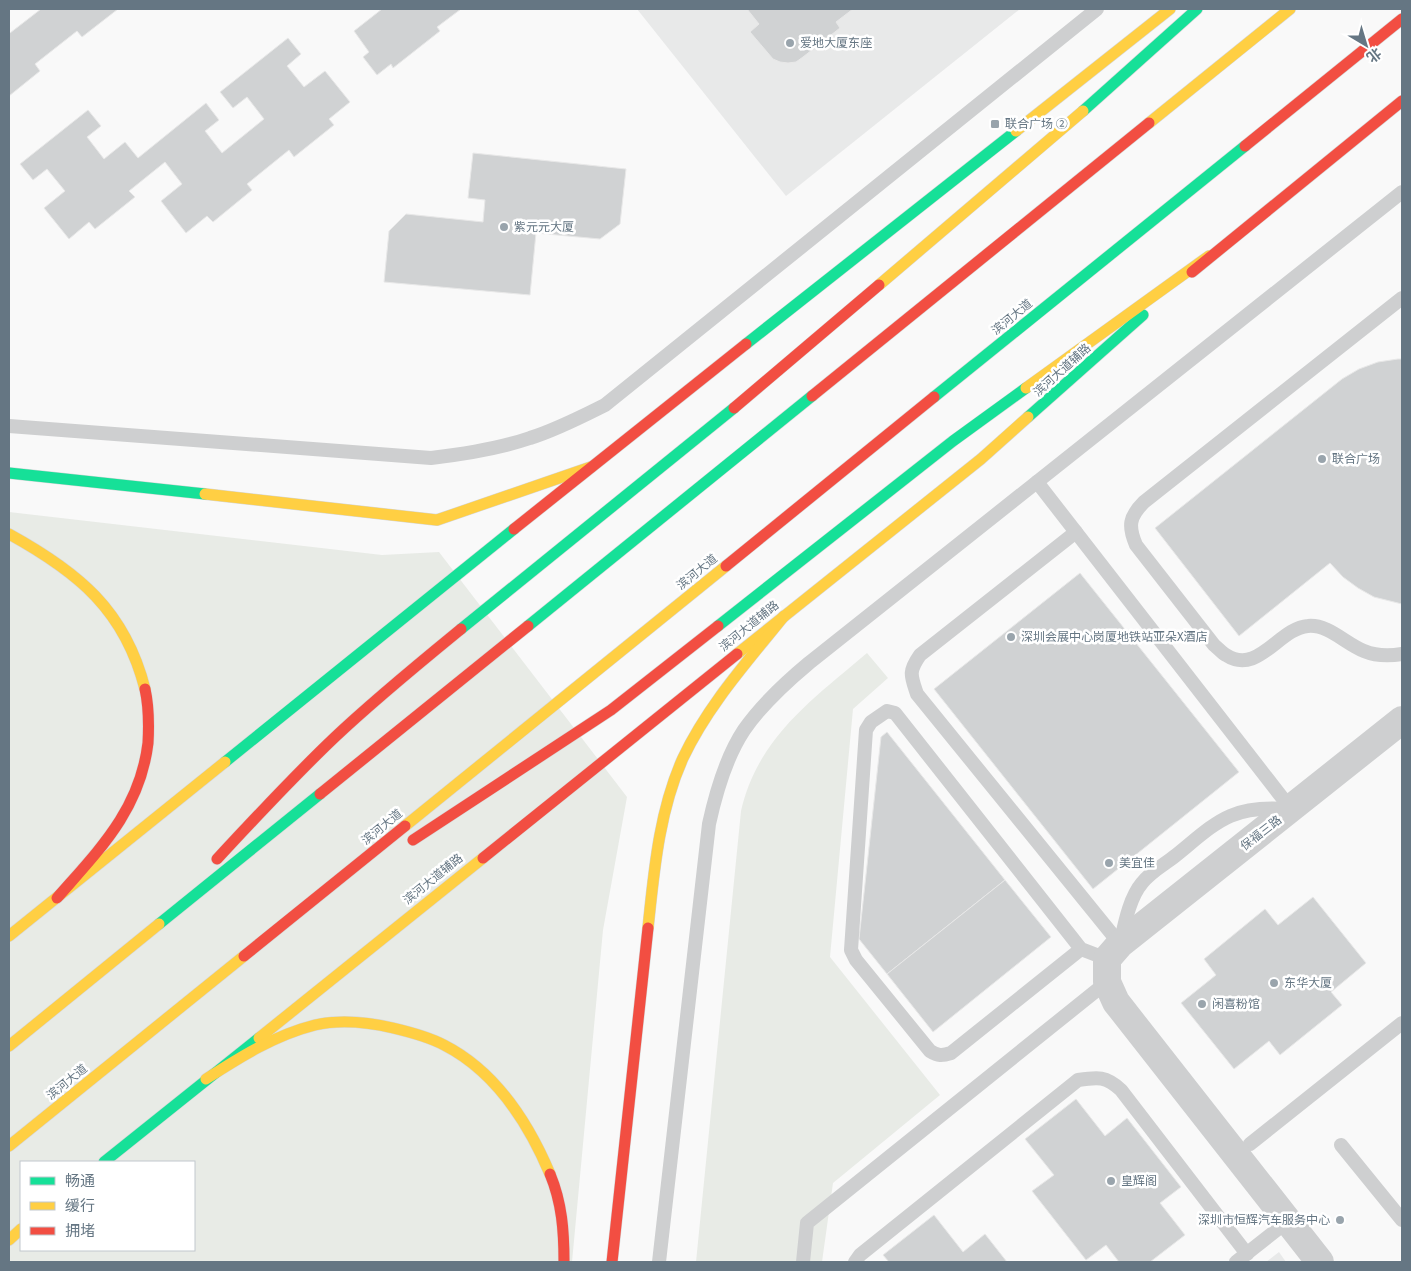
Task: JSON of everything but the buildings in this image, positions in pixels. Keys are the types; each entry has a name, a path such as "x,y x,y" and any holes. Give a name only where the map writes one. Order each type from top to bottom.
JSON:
{"main road":[{"path":"148,933 271,801 333,739 396,682 776,373 1050,140 1197,9"},
{"path":"9,1046 1290,9"},
{"path":"9,936 592,467 1164,11"},
{"name":"滨河大道","path":"9,1146 1402,19"},
{"name":"滨河大道辅路","path":"105,1161 981,459 1209,256 1402,100"},
{"path":"402,848 611,710 954,441 1209,256"},
{"path":"9,473 437,520 592,467"},
{"path":"9,534 67,570 93,593 124,632 137,658 145,683 149,712 149,740 144,767 122,819 98,851 57,898"},
{"path":"612,1262 652,888 658,841 668,802 683,758 707,717 784,616"},
{"path":"265,940 377,864"},
{"path":"206,1079 265,1044 299,1029 334,1021 378,1024 411,1032 444,1045 475,1065 503,1093 525,1124 544,1156 559,1197 564,1237 564,1262"},
{"path":"9,1240 20,1230"}],"street":[{"name":"保福三路","path":"1111,962 1291,809 1402,720"},
{"path":"1111,962 1116,1002 1320,1262"}],"lane":[{"path":"9,426 431,458 470,453 531,438 569,423 605,405 1097,9"},
{"path":"659,1262 710,824 715,797 733,752 744,731 763,706 784,684 1402,192"},
{"path":"1402,298 1144,502 1137,509 1131,520 1130,532 1136,545 1214,645 1226,655 1236,660 1262,655 1294,630 1308,626 1323,628 1365,651 1388,656 1402,654"},
{"path":"1384,312 1402,312"},
{"path":"1037,482 1291,809"},
{"path":"1076,532 920,655 912,666 912,678 917,694 1111,962"},
{"path":"1081,949 951,1053 944,1056 936,1055 930,1051 856,960 851,950 866,730 871,722 887,711 895,713 1081,949 1111,962"},
{"path":"803,1262 807,1223 1111,962 1131,904 1142,883 1218,821 1241,811 1265,808 1291,809"},
{"path":"1250,1144 1402,1023"},
{"path":"855,1262 860,1255 1078,1080 1094,1078 1110,1080 1121,1090 1242,1258 1288,1221"},
{"path":"1341,1145 1402,1220"}],"shaded area":[{"path":"637,9 1020,9 786,196"},
{"path":"9,512 382,555 439,552 627,797 603,930 572,1262 9,1262"},
{"path":"867,653 888,678 853,709 830,957 940,1095 833,1183 822,1262 696,1262 741,811 749,785 760,762 774,741 808,704"},
{"path":"1279,1252 1286,1262 1266,1262"}],"traffic: fast":[{"path":"1083,111 1197,9"},
{"path":"746,344 1016,131"},
{"path":"934,397 1245,146"},
{"path":"1028,417 1143,315"},
{"path":"718,626 953,441 1026,388"},
{"path":"528,626 812,396"},
{"path":"461,629 734,408"},
{"path":"9,473 205,494"},
{"path":"225,762 514,529"},
{"path":"159,924 320,794"},
{"path":"105,1161 259,1038"}],"traffic: slow":[{"path":"1016,131 1170,9"},
{"path":"1149,123 1290,9"},
{"path":"879,285 1083,111"},
{"path":"1026,388 1209,256"},
{"path":"737,654 981,459 1028,417"},
{"path":"205,494 437,520 591,467"},
{"path":"9,534 57,563 95,596 111,615 125,637 136,661 145,689"},
{"path":"405,826 726,566"},
{"path":"648,928 655,863 663,820 668,799 683,758 716,702 784,616"},
{"path":"9,936 225,762"},
{"path":"259,1038 483,858"},
{"path":"9,1046 159,924"},
{"path":"9,1146 244,956"},
{"path":"206,1079 272,1041 315,1025 334,1022 354,1022 413,1033 438,1042 462,1056 494,1084 520,1117 550,1174"},
{"path":"9,1240 20,1230"}],"traffic: jam":[{"path":"1245,146 1402,19"},
{"path":"1192,272 1402,101"},
{"path":"812,396 1149,123"},
{"path":"734,408 879,285"},
{"path":"514,529 746,344"},
{"path":"726,566 934,397"},
{"path":"320,794 528,626"},
{"path":"413,840 611,710 718,626"},
{"path":"217,859 334,738 380,696 461,629"},
{"path":"483,858 737,654"},
{"path":"57,898 102,846 127,809 136,789 144,767 148,743 145,689"},
{"path":"244,956 405,826"},
{"path":"612,1262 648,928"},
{"path":"550,1174 562,1217 564,1262"}],"place":[{"name":"爱地大厦东座","path":"790,43"},
{"name":"联合广场 ②","path":"995,124"},
{"name":"紫元元大厦","path":"504,227"},
{"name":"联合广场","path":"1322,459"},
{"name":"深圳会展中心岗厦地铁站亚朵X酒店","path":"1011,637"},
{"name":"美宜佳","path":"1109,863"},
{"name":"东华大厦","path":"1274,983"},
{"name":"闲喜粉馆","path":"1202,1004"},
{"name":"皇辉阁","path":"1111,1181"},
{"name":"深圳市恒辉汽车服务中心","path":"1340,1220"}]}
